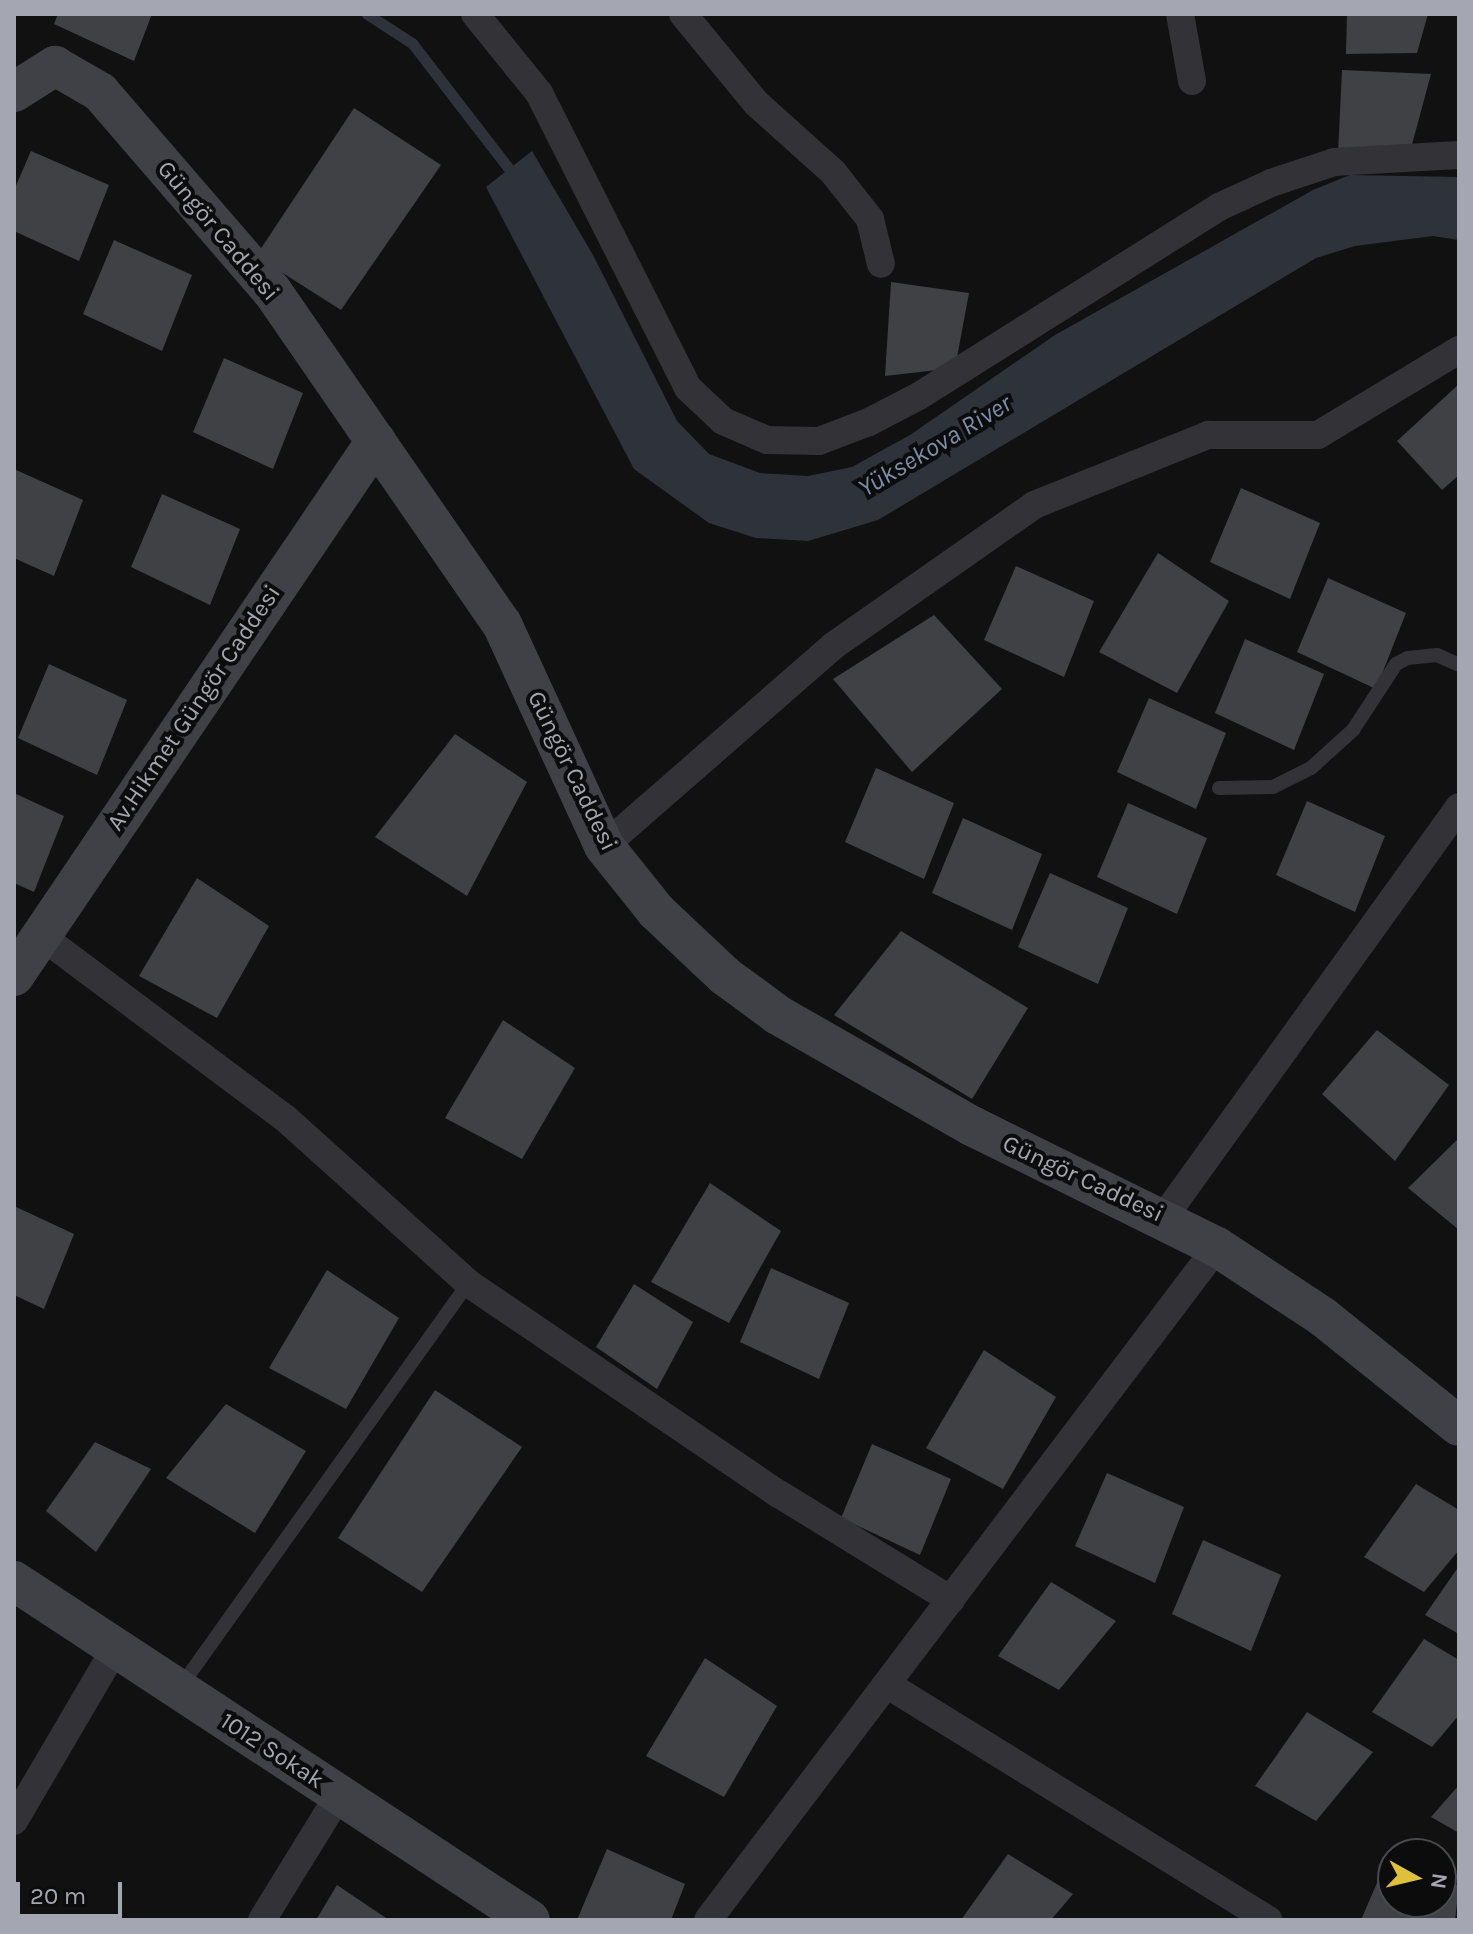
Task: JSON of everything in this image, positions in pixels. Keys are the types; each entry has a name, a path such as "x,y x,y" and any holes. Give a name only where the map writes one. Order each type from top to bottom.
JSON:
{"street":[{"path":"475,14 539,93 688,388 723,421 767,440 819,441 907,403 1219,207 1271,183 1334,162 1459,155"},
{"path":"683,14 756,103 833,172 870,219 881,264"},
{"path":"1180,14 1192,81"},
{"name":"Güngör Caddesi","path":"14,92 55,66 100,92 272,291 502,624 604,846 656,911 725,976 778,1015 972,1126 1164,1217 1217,1247 1323,1317 1459,1426"},
{"path":"604,846 833,646 1034,505 1208,435 1318,435 1459,350"},
{"name":"Av.Hikmet Güngör Caddesi","path":"14,976 376,441"},
{"path":"1164,1217 1459,807"},
{"path":"40,935 285,1118 468,1283 779,1494 951,1600"},
{"path":"708,1920 1217,1247"},
{"name":"1012 Sokak","path":"14,1581 530,1920"},
{"path":"14,1821 116,1647"},
{"path":"888,1685 1268,1920"},
{"path":"262,1920 339,1795"}],"lane":[{"path":"1219,788 1273,787 1311,768 1353,730 1396,664 1408,658 1437,655 1459,665"},
{"path":"179,1689 468,1283"}],"water":[{"path":"532,151 593,255 677,421 709,454 760,473 808,476 852,467 910,435 1055,335 1313,190 1350,175 1459,177 1459,240 1433,236 1355,246 1316,258 878,520 808,541 756,538 709,523 634,469 486,187"}],"building":[{"path":"58,14 152,14 134,61 54,24"},
{"path":"1347,14 1428,14 1417,53 1346,54"},
{"path":"1342,70 1431,74 1410,152 1338,153"},
{"path":"354,108 441,165 341,310 256,256"},
{"path":"31,151 109,185 79,261 14,231 14,190"},
{"path":"114,240 192,275 162,351 83,314"},
{"path":"891,282 969,293 955,368 885,376"},
{"path":"224,358 303,393 273,469 193,432"},
{"path":"1459,384 1459,475 1442,490 1397,441"},
{"path":"14,469 83,500 54,576 14,558"},
{"path":"1241,488 1320,523 1290,599 1210,562"},
{"path":"162,494 240,529 210,605 131,567"},
{"path":"1158,553 1229,601 1177,693 1099,652"},
{"path":"1016,566 1094,601 1064,677 984,640"},
{"path":"1328,578 1406,613 1376,689 1297,652"},
{"path":"934,615 1002,689 912,772 833,679"},
{"path":"1245,639 1324,674 1294,750 1215,713"},
{"path":"49,664 127,700 97,775 18,738"},
{"path":"1149,698 1226,733 1196,809 1117,772"},
{"path":"455,734 527,782 467,896 375,837"},
{"path":"876,768 954,803 924,879 845,842"},
{"path":"14,793 64,816 34,892 14,883"},
{"path":"1307,801 1385,836 1355,912 1276,875"},
{"path":"1128,803 1207,838 1177,914 1097,877"},
{"path":"963,818 1042,854 1012,930 932,893"},
{"path":"1050,873 1128,908 1098,984 1018,947"},
{"path":"197,878 269,926 217,1018 139,976"},
{"path":"901,931 1028,1008 972,1099 834,1015"},
{"path":"503,1020 575,1068 522,1159 445,1118"},
{"path":"1377,1030 1449,1085 1395,1161 1322,1094"},
{"path":"1459,1138 1459,1230 1408,1188"},
{"path":"710,1183 781,1231 729,1323 651,1282"},
{"path":"14,1206 74,1234 44,1309 14,1295"},
{"path":"771,1268 849,1303 819,1379 740,1342"},
{"path":"327,1270 399,1318 346,1409 269,1368"},
{"path":"634,1284 693,1322 657,1389 596,1347"},
{"path":"984,1350 1056,1397 1003,1489 926,1448"},
{"path":"435,1390 522,1447 422,1592 338,1538"},
{"path":"226,1404 306,1451 255,1533 166,1478"},
{"path":"95,1442 151,1469 96,1552 46,1511"},
{"path":"872,1444 951,1479 920,1555 841,1518"},
{"path":"1107,1473 1184,1507 1155,1583 1075,1546"},
{"path":"1416,1484 1459,1510 1459,1550 1424,1592 1364,1557"},
{"path":"1203,1540 1281,1575 1251,1651 1172,1614"},
{"path":"1459,1566 1459,1634 1425,1615"},
{"path":"1051,1582 1116,1621 1059,1690 998,1656"},
{"path":"1424,1639 1459,1660 1459,1715 1432,1747 1372,1712"},
{"path":"705,1658 777,1706 724,1797 646,1756"},
{"path":"1307,1712 1373,1752 1316,1821 1255,1786"},
{"path":"1459,1785 1459,1833 1431,1817"},
{"path":"607,1849 685,1884 671,1920 577,1920"},
{"path":"1008,1854 1073,1894 1051,1920 961,1920"},
{"path":"1377,1883 1377,1918 1455,1918 1455,1920 1361,1920"},
{"path":"337,1885 389,1920 316,1920"}],"waterway":[{"name":"Yüksekova River","path":"367,14 412,43 516,178"}]}
